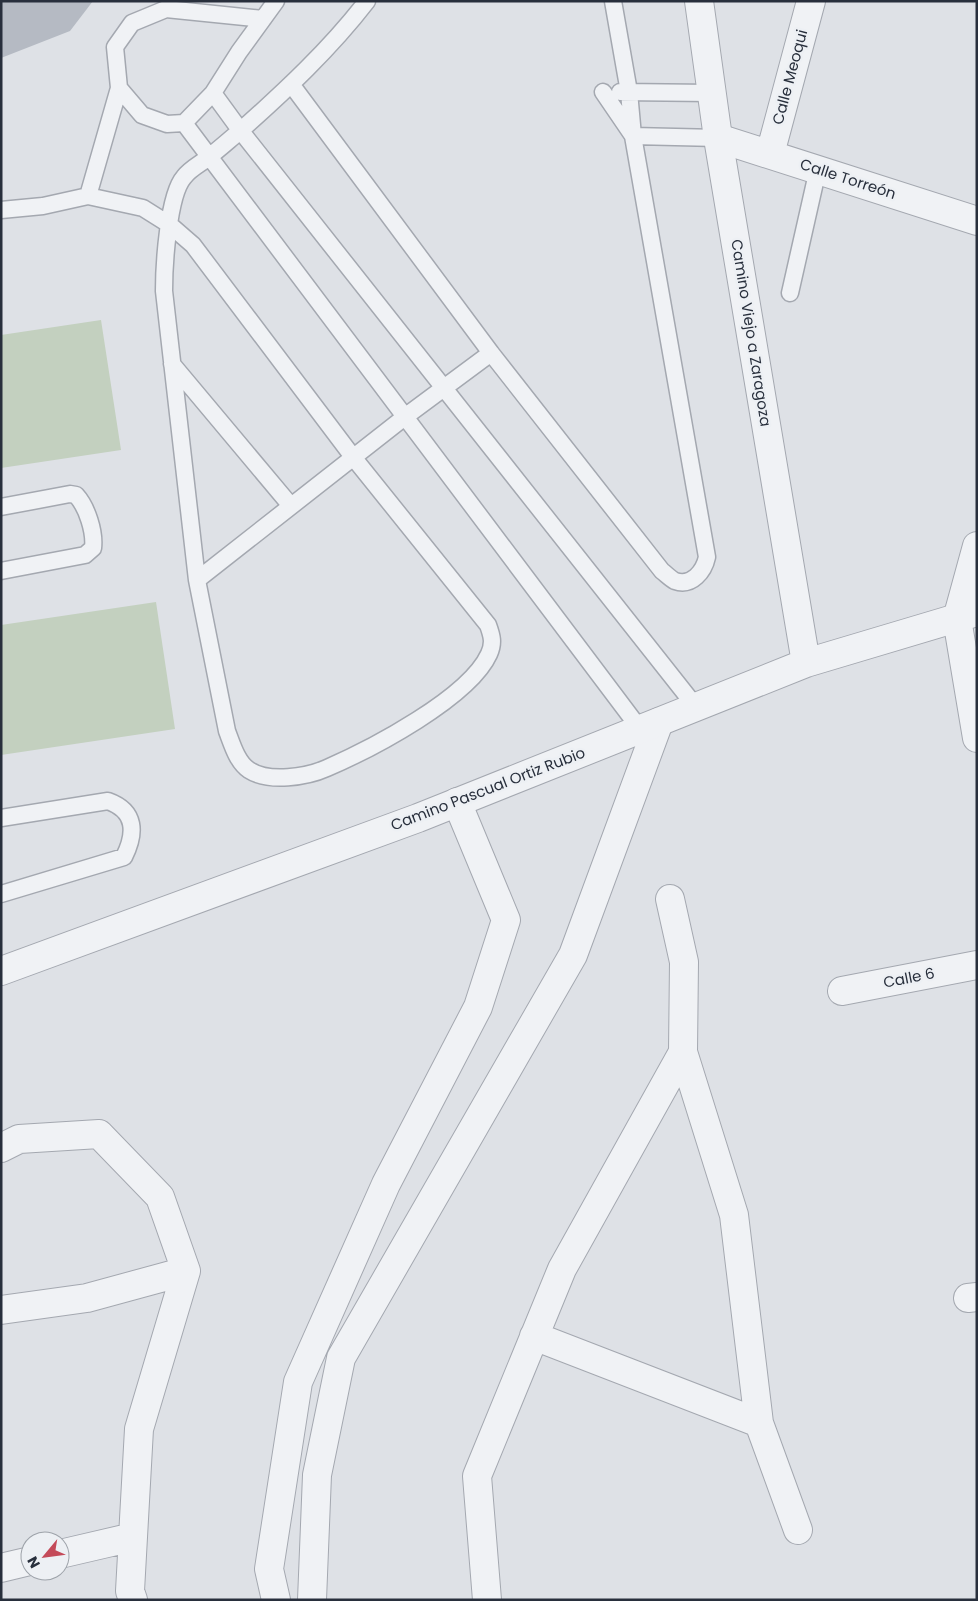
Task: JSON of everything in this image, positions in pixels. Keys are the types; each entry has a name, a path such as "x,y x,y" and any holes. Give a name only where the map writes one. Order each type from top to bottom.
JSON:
{"street":[{"name":"Camino Viejo a Zaragoza","path":"699,1 718,138 806,663"},
{"name":"Calle Meoqui","path":"770,154 810,1"},
{"name":"Calle Torreón","path":"718,138 977,221"},
{"path":"977,546 967,615 977,738"},
{"name":"Camino Pascual Ortiz Rubio","path":"1,971 457,802 806,663 967,615"},
{"path":"312,1600 317,1475 341,1358 572,955 650,725"},
{"path":"276,1600 269,1569 298,1382 386,1184 478,1008 506,920 457,802"},
{"path":"670,899 684,962 683,1052 734,1215 759,1423 798,1530"},
{"name":"Calle 6","path":"842,991 977,964"},
{"path":"487,1600 477,1476 562,1269 683,1052"},
{"path":"1,1148 18,1140 99,1134 160,1196 186,1271 139,1430 130,1591 133,1600"},
{"path":"1,1310 87,1298 186,1271"},
{"path":"534,1336 759,1423"},
{"path":"70,1552 133,1537"},
{"path":"1,1568 20,1563"}],"lane":[{"path":"119,88 142,115 167,124 184,123 214,93 276,1"},
{"path":"1,210 43,206 88,196 143,208 170,225 193,245 354,457 488,625 493,639 489,654 478,671 449,700 405,728 326,769 280,777 261,775 249,770 233,748 227,732 197,580 164,291 164,268 170,225 172,202 183,177 210,156 291,84 346,29 367,1"},
{"path":"291,84 491,353 662,571 676,581 687,581 697,576 705,568 707,557 633,136 629,92 613,1"},
{"path":"88,196 119,88 115,47 132,23 166,9 263,19"},
{"path":"633,136 603,92 712,94"},
{"path":"214,93 240,130 443,389 696,707"},
{"path":"184,123 406,416 650,725"},
{"path":"633,136 718,138"},
{"path":"790,293 818,169"},
{"path":"197,580 406,416 491,353"},
{"path":"172,364 291,506"},
{"path":"1,507 70,494 76,495 86,509 94,542 93,548 85,555 1,571"},
{"path":"1,818 108,801 122,806 129,817 132,841 124,857 1,894"}],"green space":[{"path":"101,320 121,450 1,468 1,335"},
{"path":"156,602 175,729 1,755 1,625"}],"building":[{"path":"1,1 93,1 70,31 1,58"}]}
